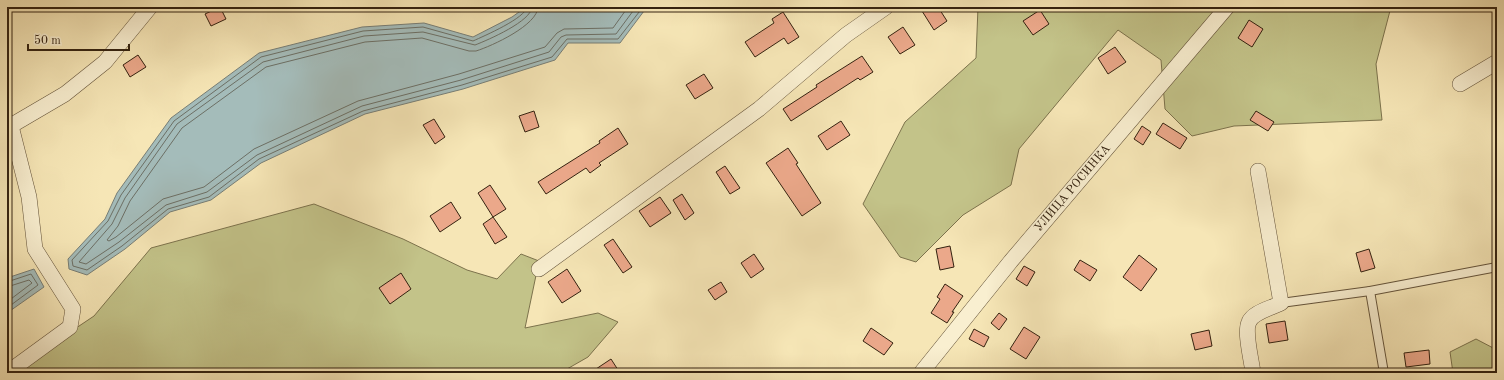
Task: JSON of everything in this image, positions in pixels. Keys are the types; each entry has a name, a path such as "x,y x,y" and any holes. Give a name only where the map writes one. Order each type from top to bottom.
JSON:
{"street":[{"path":"7,373 70,327 73,308 36,250 29,197 9,127 65,94 105,62 150,7"},
{"path":"539,269 759,109 846,35 886,7"},
{"name":"УЛИЦА РОСИНКА","path":"921,373 1012,261 1227,7"},
{"path":"1460,84 1497,62"},
{"path":"1253,373 1247,329 1249,321 1257,314 1281,303 1258,172"}],"lane":[{"path":"1281,303 1370,292 1497,267"},
{"path":"1370,292 1384,373"}],"green space":[{"path":"978,7 1391,7 1376,64 1382,120 1234,126 1192,136 1165,109 1161,60 1118,30 1019,149 1011,185 963,215 916,262 900,257 863,204 905,122 976,58"},
{"path":"314,204 403,239 467,270 497,279 521,254 539,261 525,328 598,313 618,322 588,357 560,373 9,373 94,316 151,248"},
{"path":"1476,339 1497,350 1497,373 1453,373 1450,352"}],"water":[{"path":"526,7 651,7 644,11 620,43 568,43 555,60 463,89 365,114 261,163 211,200 170,212 125,249 87,275 69,269 68,259 105,219 117,193 171,118 259,53 362,27 424,23 473,37 512,17"},
{"path":"34,269 44,287 7,313 7,278"}],"building":[{"path":"220,7 226,19 211,26 205,14"},
{"path":"928,7 938,7 947,21 934,30 922,11"},
{"path":"1040,10 1049,24 1033,35 1023,21"},
{"path":"783,12 799,37 788,44 784,38 755,57 745,42 774,23 772,19"},
{"path":"1249,20 1263,29 1252,47 1238,38"},
{"path":"903,27 915,45 900,54 888,37"},
{"path":"1115,47 1126,62 1108,74 1098,58"},
{"path":"138,55 146,67 130,77 123,65"},
{"path":"862,56 873,72 860,80 858,78 791,121 783,109 817,87 816,85"},
{"path":"704,74 713,88 695,99 686,85"},
{"path":"534,111 539,127 525,132 519,116"},
{"path":"1256,111 1274,122 1268,131 1250,120"},
{"path":"434,119 445,137 435,144 423,125"},
{"path":"841,121 850,135 827,150 818,136"},
{"path":"1163,123 1187,138 1180,149 1156,134"},
{"path":"1142,126 1151,132 1143,145 1134,139"},
{"path":"618,128 628,144 599,163 601,165 590,173 586,168 546,194 538,182 600,143 599,141"},
{"path":"788,148 798,163 796,164 821,203 802,216 766,163"},
{"path":"725,166 740,188 730,194 716,172"},
{"path":"490,185 506,209 493,217 478,193"},
{"path":"682,194 694,213 685,220 673,200"},
{"path":"660,197 671,213 650,227 639,211"},
{"path":"451,202 461,218 440,232 430,216"},
{"path":"493,217 507,237 495,244 483,224"},
{"path":"613,239 632,267 623,273 604,245"},
{"path":"950,246 954,267 940,270 936,249"},
{"path":"1369,249 1375,268 1361,272 1356,253"},
{"path":"754,254 764,269 751,278 741,263"},
{"path":"1139,255 1157,269 1141,291 1123,277"},
{"path":"1080,260 1097,270 1090,281 1074,270"},
{"path":"1024,266 1035,272 1027,286 1016,279"},
{"path":"567,269 581,291 562,303 548,282"},
{"path":"401,273 411,289 390,304 379,288"},
{"path":"721,282 727,292 715,300 708,290"},
{"path":"945,284 963,296 952,312 954,312 947,323 931,313 940,299 937,297"},
{"path":"999,313 1007,319 999,330 991,323"},
{"path":"1285,321 1288,340 1269,343 1266,324"},
{"path":"1024,327 1040,337 1026,359 1010,349"},
{"path":"871,328 893,343 884,355 863,341"},
{"path":"974,329 989,337 984,347 969,339"},
{"path":"1209,330 1212,346 1195,350 1191,334"},
{"path":"1429,350 1430,364 1406,367 1404,353"},
{"path":"611,359 620,373 590,373"}]}
